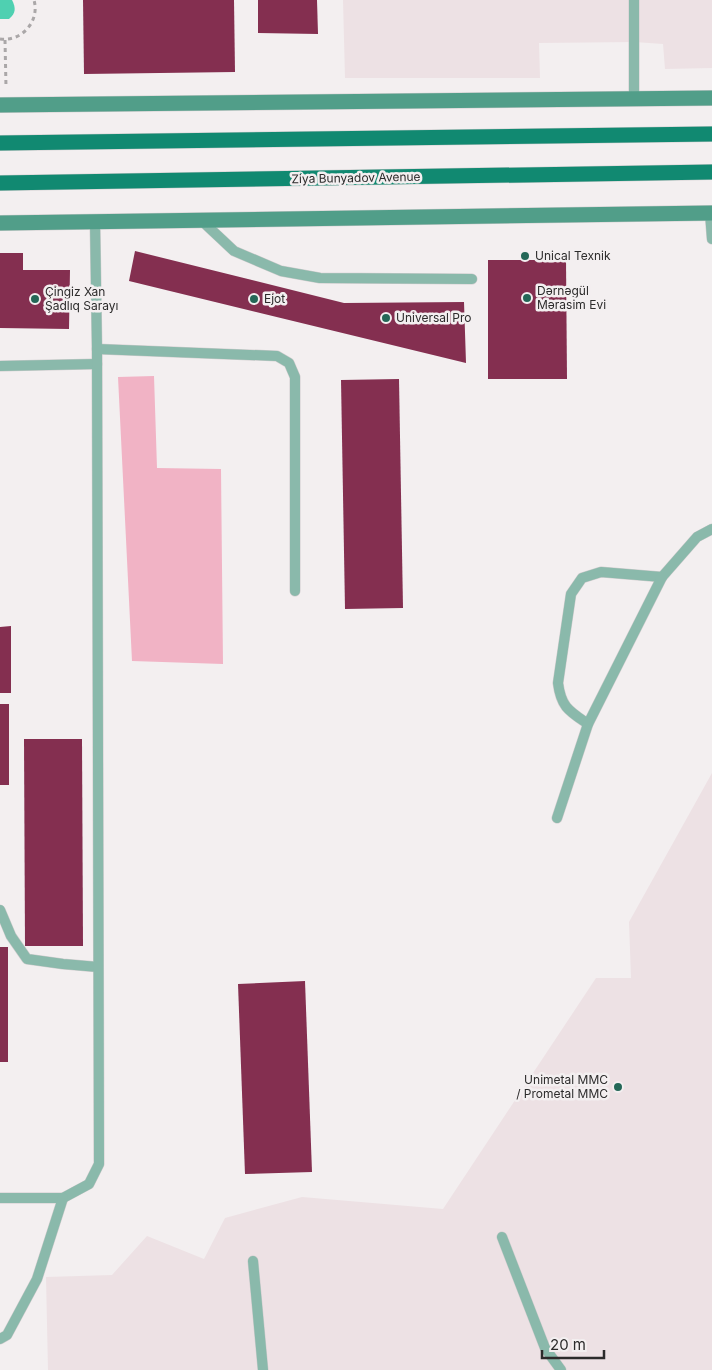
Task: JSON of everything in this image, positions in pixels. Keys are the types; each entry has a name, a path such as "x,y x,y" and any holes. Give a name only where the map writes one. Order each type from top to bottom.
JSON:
{"main road":[{"path":"3,104 712,98"},
{"path":"0,143 712,134"},
{"name":"Ziya Bunyadov Avenue","path":"0,183 712,172"},
{"path":"0,223 711,213"}],"lane":[{"path":"634,0 634,99"},
{"path":"711,213 712,239"},
{"path":"201,220 234,251 281,271 320,278 472,279"},
{"path":"0,1198 64,1198 89,1184 99,1164 95,222"},
{"path":"97,349 277,356 289,363 295,377 295,592"},
{"path":"0,366 97,364"},
{"path":"556,818 588,724 662,578 698,537 712,530"},
{"path":"588,724 568,711 560,698 558,683 571,594 582,578 602,572 662,578"},
{"path":"0,910 11,936 27,959 98,966"},
{"path":"0,1339 7,1335 37,1279 64,1198"},
{"path":"502,1237 545,1348 561,1370"},
{"path":"253,1261 263,1370"}],"path":[{"path":"0,39 15,38 31,25 35,15 34,0"},
{"path":"3,104 5,40"}],"shaded area":[{"path":"0,0 12,0 15,10 9,19 0,19"},
{"path":"343,0 712,0 712,68 665,69 663,44 635,42 539,43 540,78 345,78"},
{"path":"154,376 157,468 221,469 223,664 132,661 118,377"},
{"name":"Unimetal MMC / Prometal MMC","path":"712,773 712,1370 48,1370 46,1277 112,1275 147,1236 204,1259 225,1218 302,1197 443,1209 596,978 631,978 629,922"}],"building":[{"path":"83,0 234,0 235,72 84,74"},
{"path":"258,0 317,0 318,34 258,33"},
{"path":"135,251 344,303 464,302 466,363 129,281"},
{"name":"Çingiz Xan Şadlıq Sarayı","path":"0,253 23,253 23,270 70,270 69,329 0,328"},
{"path":"488,260 566,260 567,379 488,379"},
{"path":"399,379 403,608 345,609 341,380"},
{"path":"11,626 11,693 0,693 0,627"},
{"path":"0,704 9,704 9,785 0,785"},
{"path":"24,739 82,739 83,946 25,946"},
{"path":"0,947 8,947 8,1062 0,1062"},
{"path":"305,981 312,1172 245,1174 238,984"}],"place":[{"name":"Unical Texnik","path":"525,256"},
{"name":"Dərnəgül Mərasim Evi","path":"527,298"},
{"name":"Çingiz Xan Şadlıq Sarayı","path":"35,299"},
{"name":"Ejot","path":"254,299"},
{"name":"Universal Pro","path":"386,318"},
{"name":"Unimetal MMC / Prometal MMC","path":"618,1087"}]}
